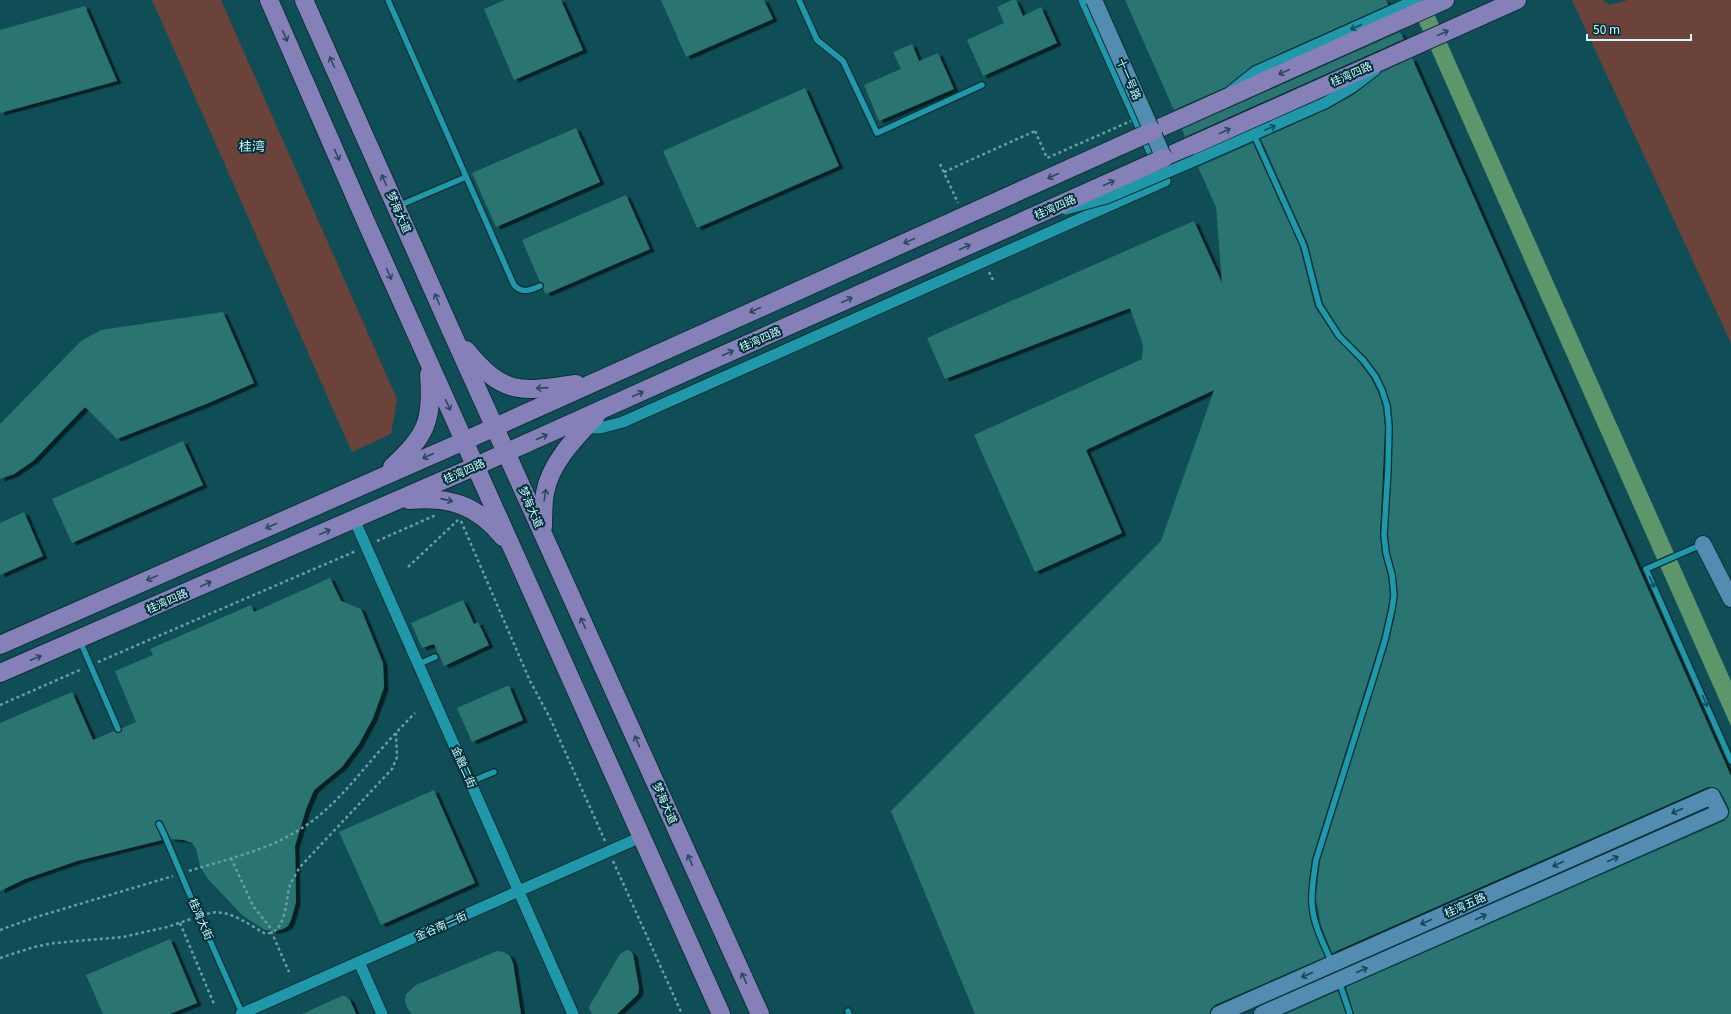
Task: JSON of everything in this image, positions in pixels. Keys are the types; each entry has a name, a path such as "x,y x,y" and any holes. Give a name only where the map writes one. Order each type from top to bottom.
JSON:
{"main road":[{"path":"269,0 720,1014"},
{"name":"梦海大道","path":"304,0 453,335 760,1014"},
{"path":"0,645 464,441 1178,120 1394,17 1445,0"},
{"name":"桂湾四路","path":"0,673 476,466 1029,219 1193,153 1401,52 1517,0"},
{"path":"453,335 479,365 493,378 508,386 524,389 541,389 594,382"},
{"path":"383,476 416,443 426,426 431,398 428,359"},
{"path":"543,534 543,503 548,480 561,457 584,428 602,410"},
{"path":"394,502 424,498 441,499 473,509 486,519 512,548"}],"street":[{"path":"565,426 600,428 611,426 638,416 1165,181 1084,0"},
{"name":"十一号路","path":"1094,0 1167,164"},
{"path":"1394,17 1416,0"},
{"path":"1193,153 1254,135 1325,104 1351,88 1401,52"},
{"name":"金融二街","path":"354,519 573,1014"},
{"path":"1703,544 1731,599"},
{"name":"桂湾五路","path":"1219,1014 1335,972 1720,812 1712,796 1335,972 1262,1014"},
{"name":"金谷南一街","path":"242,1014 641,838"},
{"path":"359,962 382,1014"}],"lane":[{"path":"388,0 514,285 523,291 540,286"},
{"path":"799,0 817,40 843,61 877,133 982,85"},
{"path":"1254,135 1304,246 1320,305 1339,336 1363,360 1375,376 1382,390 1387,406 1389,447 1384,535 1386,553 1392,575 1394,595 1392,609 1385,640 1316,860 1312,882 1312,905 1315,918 1350,1014"},
{"path":"396,207 466,177"},
{"path":"1703,544 1646,569 1731,761"},
{"path":"79,639 118,729"},
{"path":"418,664 434,657"},
{"path":"470,782 494,772"},
{"name":"桂湾大街","path":"160,824 242,1014"}],"path":[{"path":"944,172 1035,131 1047,158 1145,115"},
{"path":"0,705 441,513"},
{"path":"452,517 460,520 530,681 550,718 682,1014"},
{"path":"408,567 458,520"},
{"path":"358,778 415,713"},
{"path":"0,958 34,947 54,943 123,936 180,924 211,912 223,912 264,933 272,933 281,923 290,887 299,868 392,769 397,757 396,733"},
{"path":"231,858 252,906 269,926 289,972"},
{"path":"180,924 214,1004"}],"shaded area":[{"path":"152,0 221,0 397,399 391,434 352,452"},
{"path":"1409,0 1428,0 1731,681 1731,726"},
{"path":"1572,0 1602,0 1610,5 1628,0 1731,0 1731,343"}],"building":[{"path":"505,0 561,0 583,50 514,80 484,9"},
{"path":"661,0 764,0 773,19 686,57"},
{"path":"1012,0 1016,0 1023,16 1041,7 1057,43 983,76 967,40 1004,23 997,7"},
{"path":"1125,0 1386,0 1388,5 1252,66 1226,87 1174,110"},
{"path":"85,6 117,81 0,113 0,30"},
{"path":"1400,32 1404,39 1185,137 1182,129"},
{"path":"912,44 919,61 938,53 954,89 879,121 864,85 901,69 893,52"},
{"path":"1412,58 1731,776 1731,1014 1354,1014 1346,987 1724,821 1728,817 1729,808 1720,791 1713,787 1708,787 1332,953 1321,925 1316,898 1320,861 1389,641 1396,610 1398,595 1396,575 1390,552 1388,535 1393,427 1391,405 1379,374 1366,357 1342,333 1323,303 1308,244 1261,139 1328,109 1355,94 1382,72"},
{"path":"805,88 839,166 697,228 663,151"},
{"path":"576,128 600,182 496,227 472,173"},
{"path":"1253,143 1300,247 1315,307 1336,338 1360,363 1371,378 1383,407 1385,427 1380,535 1382,554 1388,576 1390,595 1388,608 1381,639 1312,859 1309,881 1309,912 1313,928 1325,957 1215,1005 1211,1009 1210,1014 975,1014 891,811 1161,541 1214,390 1086,450 1122,533 1035,572 974,435 1142,359 1143,345 1130,308 945,379 927,338 1194,221 1222,283 1216,207 1198,167"},
{"path":"626,195 650,249 546,294 543,289 544,284 540,282 522,240"},
{"path":"223,312 254,383 211,402 117,439 85,407 33,461 14,474 0,479 0,424 81,341 101,330"},
{"path":"183,441 203,485 72,543 52,499"},
{"path":"24,512 43,556 0,575 0,523"},
{"path":"330,578 341,601 361,609 383,663 384,687 373,718 359,744 342,767 314,790 306,809 295,846 296,902 288,926 275,931 265,930 242,915 207,878 200,866 196,849 192,843 184,840 171,839 163,822 160,820 156,821 155,824 162,840 77,861 25,879 0,891 0,723 72,692 93,740 114,731 120,733 122,728 136,722 115,671 153,655 150,649 251,605 254,612"},
{"path":"463,600 474,624 478,622 489,645 444,666 434,644 422,648 411,623"},
{"path":"509,686 523,720 472,742 457,708"},
{"path":"434,790 475,883 381,925 339,832"},
{"path":"170,939 197,1003 170,1014 103,1014 86,975"},
{"path":"627,950 633,954 639,988 638,994 617,1014 592,1014 589,1008 590,1005 620,954"},
{"path":"497,951 504,952 510,956 513,963 521,1014 412,1014 407,1008 405,1001 406,994 416,985"},
{"path":"1338,991 1346,1014 1286,1014"},
{"path":"345,996 350,1000 356,1014 302,1014"}],"district":[{"name":"桂湾","path":"252,146"}]}
